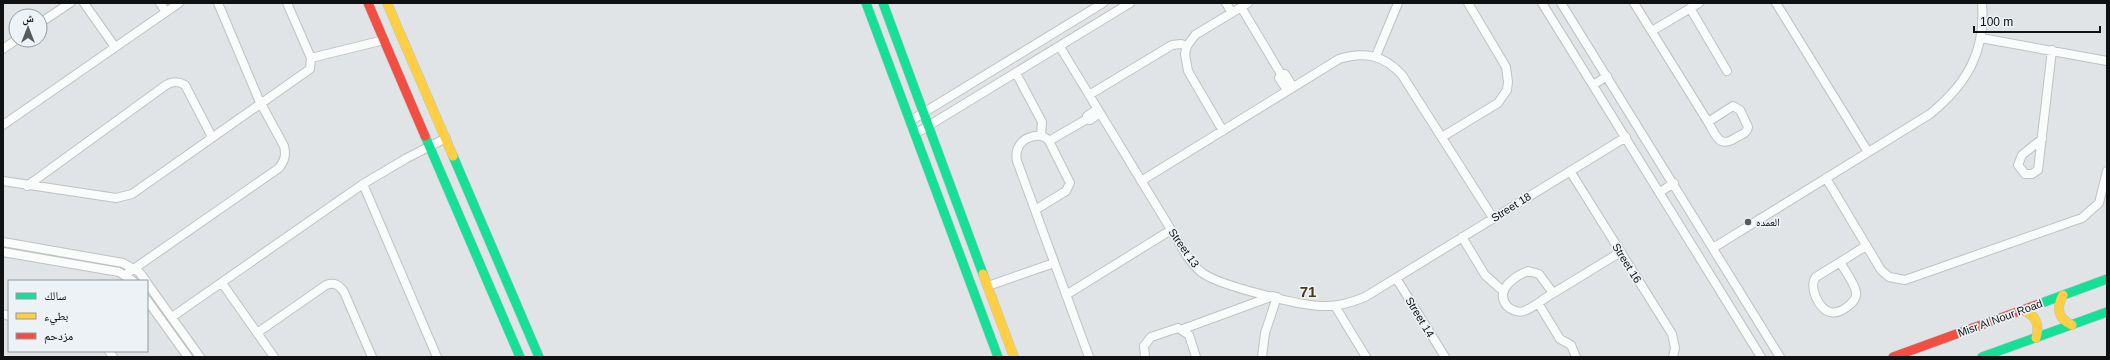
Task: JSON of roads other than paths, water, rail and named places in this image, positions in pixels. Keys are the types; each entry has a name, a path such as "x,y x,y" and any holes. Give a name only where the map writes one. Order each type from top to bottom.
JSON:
{"street":[{"path":"48,18 70,3"},
{"path":"84,3 115,47"},
{"path":"160,3 166,12"},
{"path":"3,125 179,3"},
{"path":"125,275 279,168 284,161 286,153 284,146 260,102 218,3"},
{"path":"3,181 27,186 116,198 132,194 260,102 310,69 311,58 287,3"},
{"path":"368,3 520,357"},
{"path":"388,3 539,357"},
{"path":"866,3 998,357"},
{"path":"882,3 1014,357"},
{"path":"910,120 1103,3"},
{"path":"915,134 1130,3"},
{"path":"1226,3 1232,13"},
{"path":"1376,56 1398,3"},
{"path":"1442,137 1498,103 1507,90 1508,82 1506,67 1468,3"},
{"path":"1542,3 1761,357"},
{"path":"1561,3 1780,357"},
{"path":"1634,3 1652,31 1708,122 1719,139 1726,143 1745,133 1748,127 1740,110 1733,106 1708,122"},
{"path":"1652,31 1699,3"},
{"path":"1776,3 1868,152"},
{"path":"1713,248 1930,114 1946,101 1968,72 1981,38 1983,17 1982,3"},
{"path":"1223,130 1188,72 1185,59 1187,46 1195,35 1245,5 1281,74 1285,74 1290,89"},
{"path":"1690,8 1727,71"},
{"path":"1981,38 2107,61"},
{"path":"311,58 384,40"},
{"path":"1089,95 1172,45 1181,44 1187,46"},
{"name":"Street 13","path":"1060,46 1171,230 1192,263 1204,274 1219,281 1275,297 1317,306 1335,306 1358,300 1396,278"},
{"path":"2042,139 2052,50"},
{"path":"1141,181 1339,59 1351,55 1364,54 1376,56 1395,67 1402,74 1493,218"},
{"path":"1016,73 1042,122 1042,135 1048,141 1070,183 1066,191 1035,210"},
{"path":"1593,85 1607,76"},
{"path":"27,186 160,90 175,82 185,85 212,137"},
{"path":"1048,141 1087,119 1087,116 1099,111"},
{"path":"1042,135 1035,136 1021,143 1016,151 1017,161 1089,357"},
{"name":"Street 18","path":"1396,278 1626,137"},
{"path":"172,317 363,184 446,138"},
{"path":"441,173 457,165"},
{"name":"Street 16","path":"1570,171 1672,334 1675,348 1673,357"},
{"path":"1826,178 1866,246 1885,274 1894,279 1910,280 2082,218 2089,214 2099,203 2107,175"},
{"path":"363,184 437,357"},
{"path":"1660,192 1674,184"},
{"path":"1066,295 1171,230"},
{"path":"1462,237 1485,275 1503,291"},
{"path":"3,242 118,262 134,269 144,280"},
{"path":"1840,262 1856,290 1856,298 1850,304 1836,312 1829,312 1823,308 1813,291 1812,282 1816,277 1840,262 1866,246"},
{"path":"3,252 119,272 132,280"},
{"path":"1553,293 1542,276 1532,271 1525,272 1508,282 1503,291 1503,296 1507,305 1515,311 1525,310 1621,252"},
{"path":"988,286 1054,263"},
{"name":"Street 14","path":"1396,278 1442,356"},
{"name":"Misr Al Nour Road","path":"1893,357 2107,279"},
{"path":"222,283 274,357"},
{"path":"257,333 326,285 333,283 340,286 344,292 372,357"},
{"path":"148,285 200,357"},
{"path":"2063,296 2058,307 2058,313 2062,319 2072,325"},
{"path":"1145,357 1144,346 1152,337 1174,328 1183,329 1275,297"},
{"path":"1262,357 1265,333 1275,297"},
{"path":"148,301 188,357"},
{"path":"1538,303 1560,339 1570,344 1576,357"},
{"path":"1335,306 1366,357"},
{"path":"2023,310 2033,315 2037,320 2038,332 2036,338"},
{"path":"1982,357 2107,312"},
{"path":"1183,329 1189,336 1196,357"}],"place":[{"name":"العمده","path":"1748,222"}],"district":[{"name":"71","path":"1308,292"}]}
